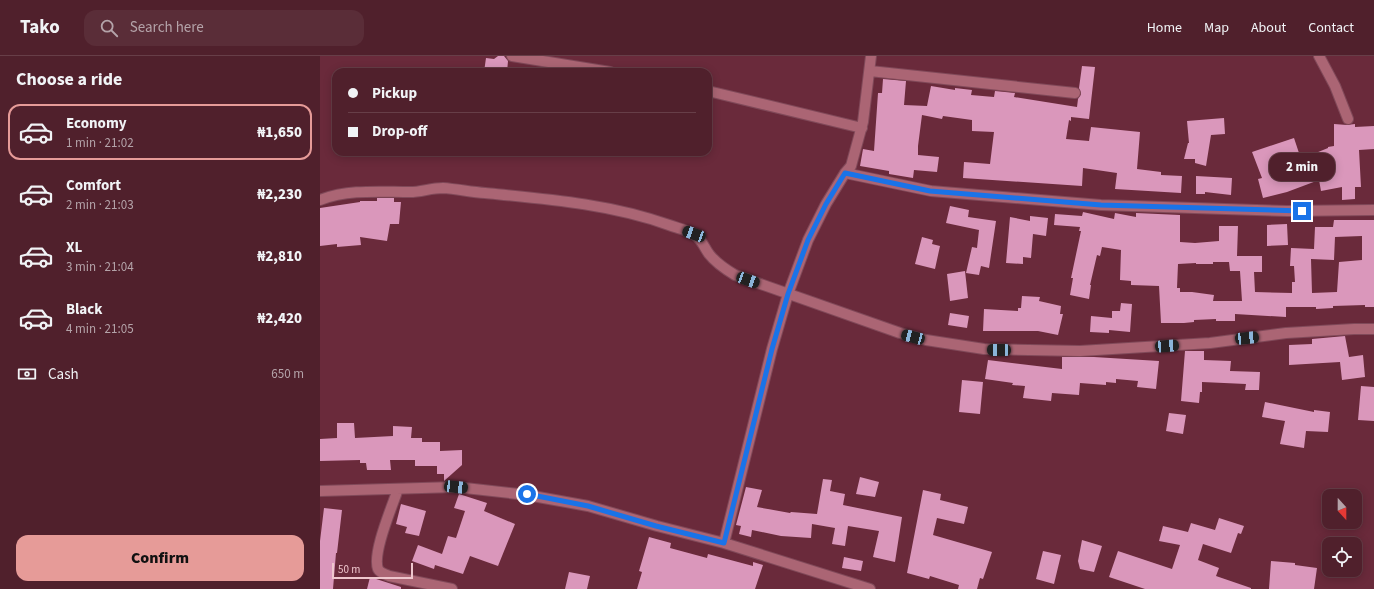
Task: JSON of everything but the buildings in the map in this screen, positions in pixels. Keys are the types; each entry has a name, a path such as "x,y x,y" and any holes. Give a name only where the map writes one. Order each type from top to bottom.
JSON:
{"street":[{"path":"512,56 586,68"},
{"path":"724,543 772,349 788,294 808,240 826,204 851,166 862,128 871,56"},
{"path":"1318,56 1335,86 1348,119"},
{"path":"870,71 1075,93"},
{"path":"712,92 862,128"},
{"path":"845,173 930,191 1101,205 1287,211 1374,210"},
{"path":"320,200 334,194 354,192 415,192 443,188 468,192 532,197 598,207 647,217 694,234 703,242 708,253 721,266 735,275 900,333 926,340 984,349 1080,351 1210,343 1286,333 1374,329"},
{"path":"320,491 398,490 456,487 527,494 588,506 656,526 724,543 870,589"},
{"path":"398,490 378,549 378,569 381,573 389,576 452,589"}],"route":[{"path":"527,494 588,506 656,526 724,543 756,411 788,294 808,240 826,204 845,173 930,191 1101,205 1302,211"}]}
